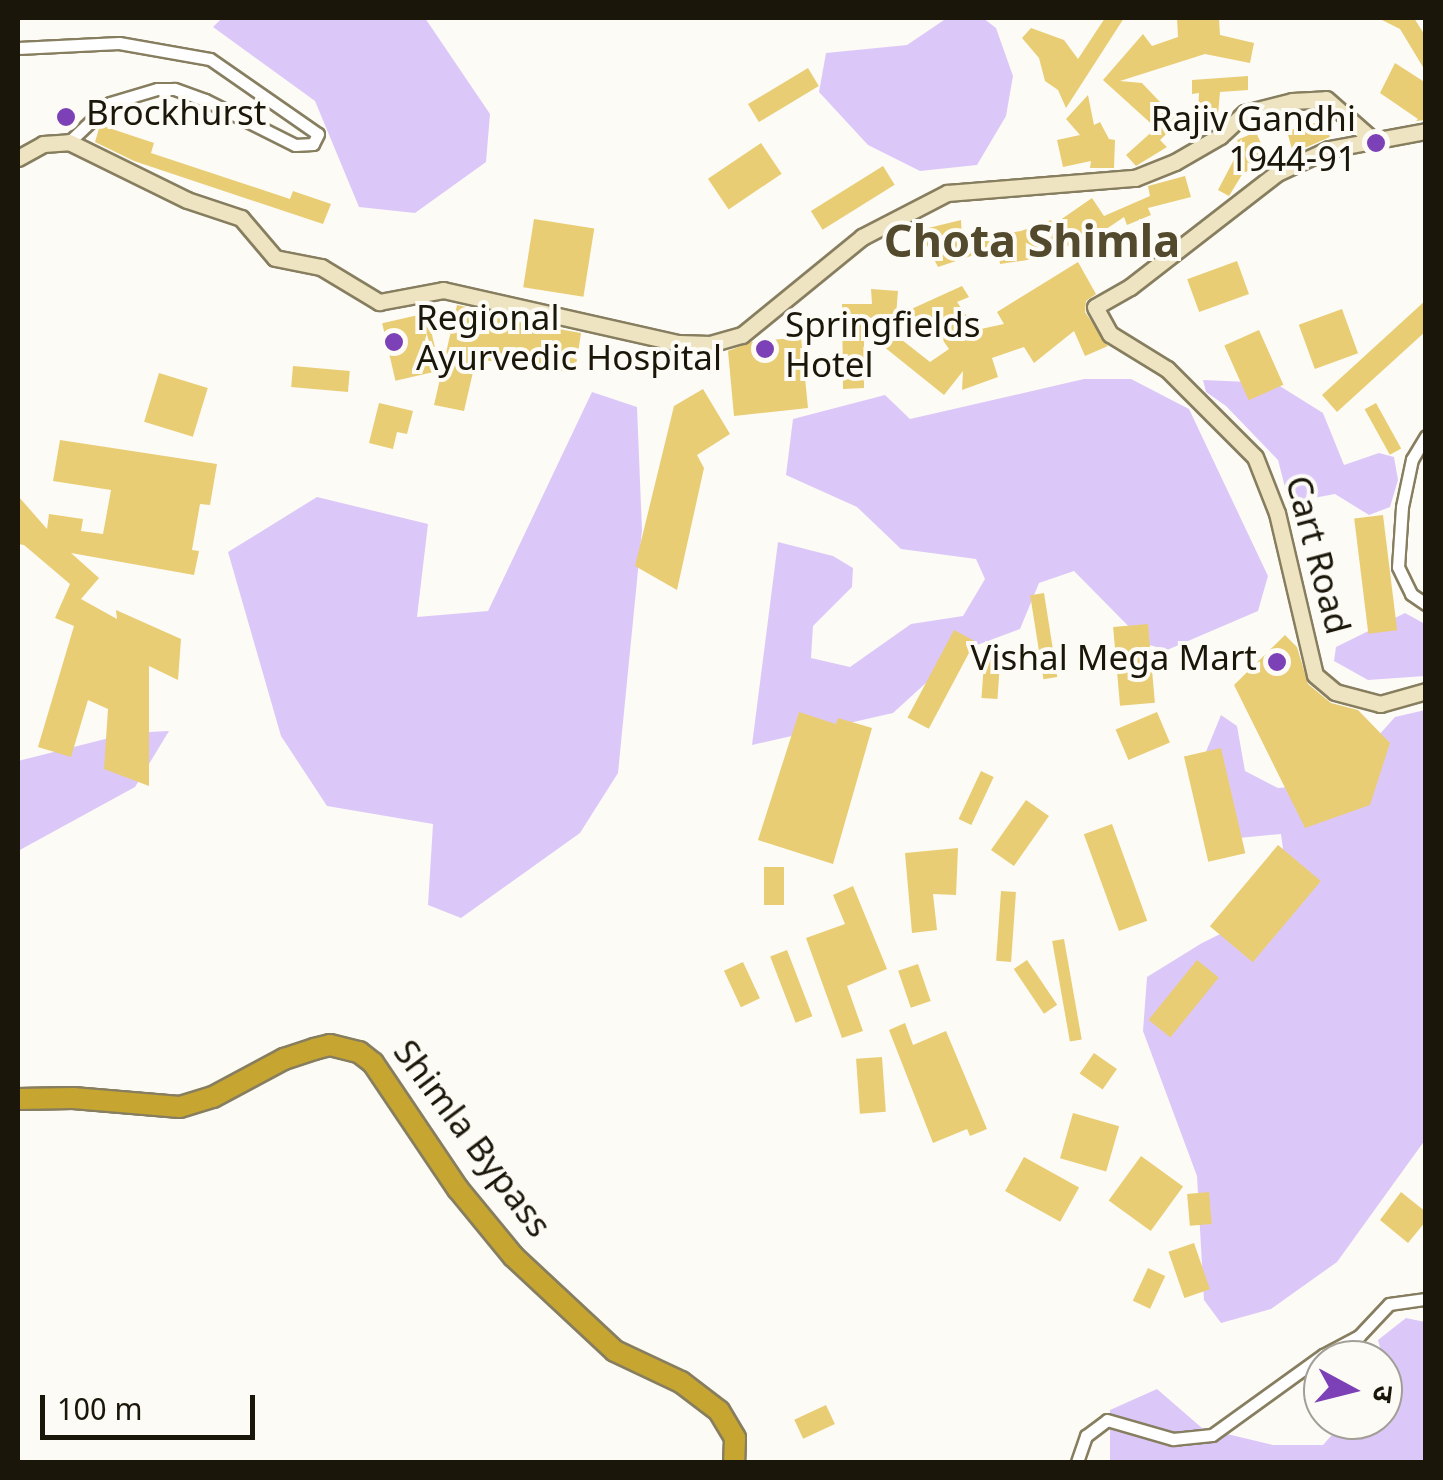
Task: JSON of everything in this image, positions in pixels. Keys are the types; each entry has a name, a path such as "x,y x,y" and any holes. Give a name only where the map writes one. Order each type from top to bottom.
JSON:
{"highway":[{"name":"Shimla Bypass","path":"18,1099 73,1098 180,1106 214,1098 284,1059 330,1044 360,1052 374,1063 458,1188 513,1256 616,1351 681,1382 719,1411 735,1438 734,1462"}],"street":[{"path":"18,48 119,43 210,59 318,134 314,144 295,146 206,100 174,89 110,103 69,142"},
{"path":"18,158 43,144 69,142 187,200 242,218 275,258 326,269 379,302 443,290 660,339 710,344 742,335 862,237 947,193 1136,178 1190,154 1245,113 1292,101 1326,99 1376,143"},
{"name":"Cart Road","path":"1426,132 1329,150 1277,173 1130,287 1095,307 1110,334 1167,369 1256,457 1277,513 1315,674 1335,692 1380,704 1426,691"},
{"path":"1426,436 1412,459 1402,507 1398,567 1411,594 1426,604"},
{"path":"1077,1462 1086,1436 1108,1420 1174,1439 1212,1435 1304,1373 1322,1356 1359,1336 1389,1304 1426,1299"}],"shaded area":[{"path":"222,18 425,18 490,114 486,162 415,213 359,207 315,101 213,27"},
{"path":"947,18 983,18 996,28 1013,76 1006,116 977,165 920,171 868,145 819,92 826,53 907,45"},
{"path":"1084,379 1131,379 1189,409 1268,576 1258,611 1167,650 1146,644 1074,571 1039,583 1020,629 961,651 893,713 752,745 778,542 833,556 853,568 852,587 813,626 811,658 850,667 911,624 963,616 985,579 976,559 901,549 857,507 786,475 793,419 885,395 910,419"},
{"path":"1203,380 1275,383 1323,413 1344,465 1379,453 1394,457 1398,480 1390,507 1369,515 1335,494 1308,499 1306,513 1294,522 1278,460 1226,406 1206,392"},
{"path":"592,392 637,407 642,530 618,773 580,833 461,918 428,905 433,824 327,806 281,736 228,552 317,497 428,524 417,617 488,611"},
{"path":"1405,613 1425,624 1425,676 1368,680 1334,661 1336,647"},
{"path":"1425,710 1425,1140 1337,1262 1271,1309 1221,1323 1204,1300 1197,1176 1143,1031 1147,977 1202,943 1271,909 1286,872 1281,834 1208,841 1194,781 1221,715 1237,726 1245,771 1278,788 1336,783 1395,717"},
{"path":"169,731 135,787 18,851 18,761 129,733"},
{"path":"1406,1318 1425,1322 1425,1462 1110,1462 1110,1410 1157,1389 1202,1428 1273,1445 1403,1440 1403,1340 1378,1340"}],"building":[{"path":"1105,18 1124,18 1066,108 1058,90 1045,81 1039,58 1022,38 1031,28 1064,40 1078,59"},
{"path":"1177,18 1219,18 1220,35 1254,43 1250,63 1205,54 1120,81 1142,83 1179,122 1160,140 1167,147 1136,166 1126,155 1156,128 1103,80 1143,34 1152,46 1178,37"},
{"path":"1378,18 1414,18 1426,37 1426,72 1400,29"},
{"path":"1395,63 1426,83 1426,120 1416,121 1380,93"},
{"path":"808,68 819,86 759,122 748,104"},
{"path":"1248,76 1248,90 1220,92 1218,115 1198,113 1199,93 1192,94 1192,80"},
{"path":"1088,95 1094,125 1100,122 1109,139 1115,140 1114,168 1090,168 1091,161 1063,167 1057,140 1080,135 1066,119"},
{"path":"1325,120 1330,137 1293,153 1287,131"},
{"path":"100,125 154,143 151,153 290,199 293,191 331,204 323,224 134,161 95,142"},
{"path":"1256,132 1269,162 1243,173 1229,196 1218,190 1240,148 1237,140"},
{"path":"761,143 782,174 729,209 708,179"},
{"path":"883,166 895,185 823,230 811,211"},
{"path":"1185,176 1191,197 1148,208 1151,215 1127,225 1124,217 1096,236 1027,260 1000,264 998,247 938,267 927,245 919,247 916,231 961,220 962,240 1021,231 1051,220 1053,225 1092,198 1104,216 1150,196 1148,186"},
{"path":"534,219 594,229 583,297 523,287"},
{"path":"1237,261 1249,294 1199,312 1187,279"},
{"path":"1078,262 1096,294 1086,301 1085,312 1108,346 1085,356 1074,331 1034,363 1024,347 992,358 998,377 962,390 963,371 944,395 883,346 897,336 930,362 949,349 926,316 864,318 864,388 843,389 842,304 872,304 871,289 898,291 896,316 962,286 969,297 957,302 976,330 1004,324 997,312"},
{"path":"1426,300 1426,331 1337,412 1322,395"},
{"path":"457,305 486,311 486,316 581,333 575,373 476,359 464,411 434,405"},
{"path":"1342,309 1358,353 1315,369 1299,325"},
{"path":"427,313 440,370 395,381 382,323"},
{"path":"1259,330 1283,385 1249,400 1224,345"},
{"path":"801,337 808,408 734,416 728,351 751,342"},
{"path":"293,366 350,371 348,392 291,387"},
{"path":"159,373 208,388 193,437 144,422"},
{"path":"703,389 730,434 697,455 704,468 677,590 635,566 674,406"},
{"path":"379,403 413,411 407,434 397,432 393,449 369,443"},
{"path":"1376,403 1401,448 1390,455 1365,409"},
{"path":"60,440 217,464 210,505 200,504 192,550 199,551 194,575 71,553 99,578 81,599 117,619 116,610 181,639 178,680 149,666 149,786 104,769 108,709 88,700 71,757 38,747 74,626 55,618 70,584 18,544 18,496 47,529 49,514 83,519 81,531 103,534 111,490 53,481"},
{"path":"1383,515 1397,630 1368,634 1354,519"},
{"path":"1044,593 1057,677 1043,679 1030,595"},
{"path":"1148,624 1155,703 1120,706 1113,627"},
{"path":"954,630 975,641 929,729 908,717"},
{"path":"1285,635 1297,647 1308,684 1331,703 1358,710 1390,743 1370,805 1305,828 1234,685"},
{"path":"985,648 1001,649 997,699 982,698"},
{"path":"799,712 836,724 838,718 872,728 833,864 758,840"},
{"path":"1157,712 1170,742 1128,760 1116,730"},
{"path":"1221,748 1245,853 1208,862 1184,757"},
{"path":"981,771 994,777 971,825 959,819"},
{"path":"1026,800 1049,816 1014,866 991,850"},
{"path":"1112,824 1147,921 1119,931 1084,834"},
{"path":"1278,845 1321,881 1253,962 1210,926"},
{"path":"958,848 956,895 933,894 937,930 912,933 905,853"},
{"path":"764,867 784,867 784,905 764,905"},
{"path":"853,886 887,969 847,986 863,1031 842,1038 806,938 845,924 833,895"},
{"path":"1001,891 1016,892 1011,962 996,961"},
{"path":"1064,939 1082,1039 1070,1042 1052,941"},
{"path":"787,950 812,1016 796,1023 770,956"},
{"path":"1027,960 1057,1005 1044,1014 1014,969"},
{"path":"1197,960 1219,978 1170,1037 1149,1020"},
{"path":"743,962 760,998 741,1007 724,971"},
{"path":"918,964 931,1001 911,1008 898,971"},
{"path":"905,1023 913,1045 946,1031 987,1129 970,1136 967,1129 933,1143 889,1030"},
{"path":"1094,1053 1117,1069 1103,1090 1080,1073"},
{"path":"882,1057 886,1112 860,1114 856,1059"},
{"path":"1073,1113 1119,1126 1106,1171 1060,1158"},
{"path":"1141,1156 1183,1187 1151,1231 1109,1200"},
{"path":"1024,1157 1079,1188 1060,1222 1005,1191"},
{"path":"1209,1192 1212,1224 1190,1226 1187,1194"},
{"path":"1401,1192 1426,1212 1426,1221 1408,1243 1380,1220"},
{"path":"1194,1243 1210,1289 1184,1298 1168,1252"},
{"path":"1148,1268 1165,1276 1150,1309 1133,1301"},
{"path":"826,1405 835,1424 803,1439 794,1420"}],"place":[{"name":"Brockhurst","path":"66,117"},
{"name":"Rajiv Gandhi 1944-91","path":"1376,143"},
{"name":"Regional Ayurvedic Hospital","path":"394,342"},
{"name":"Springfields Hotel","path":"765,349"},
{"name":"Vishal Mega Mart","path":"1277,662"}],"district":[{"name":"Chota Shimla","path":"1032,247"}]}
